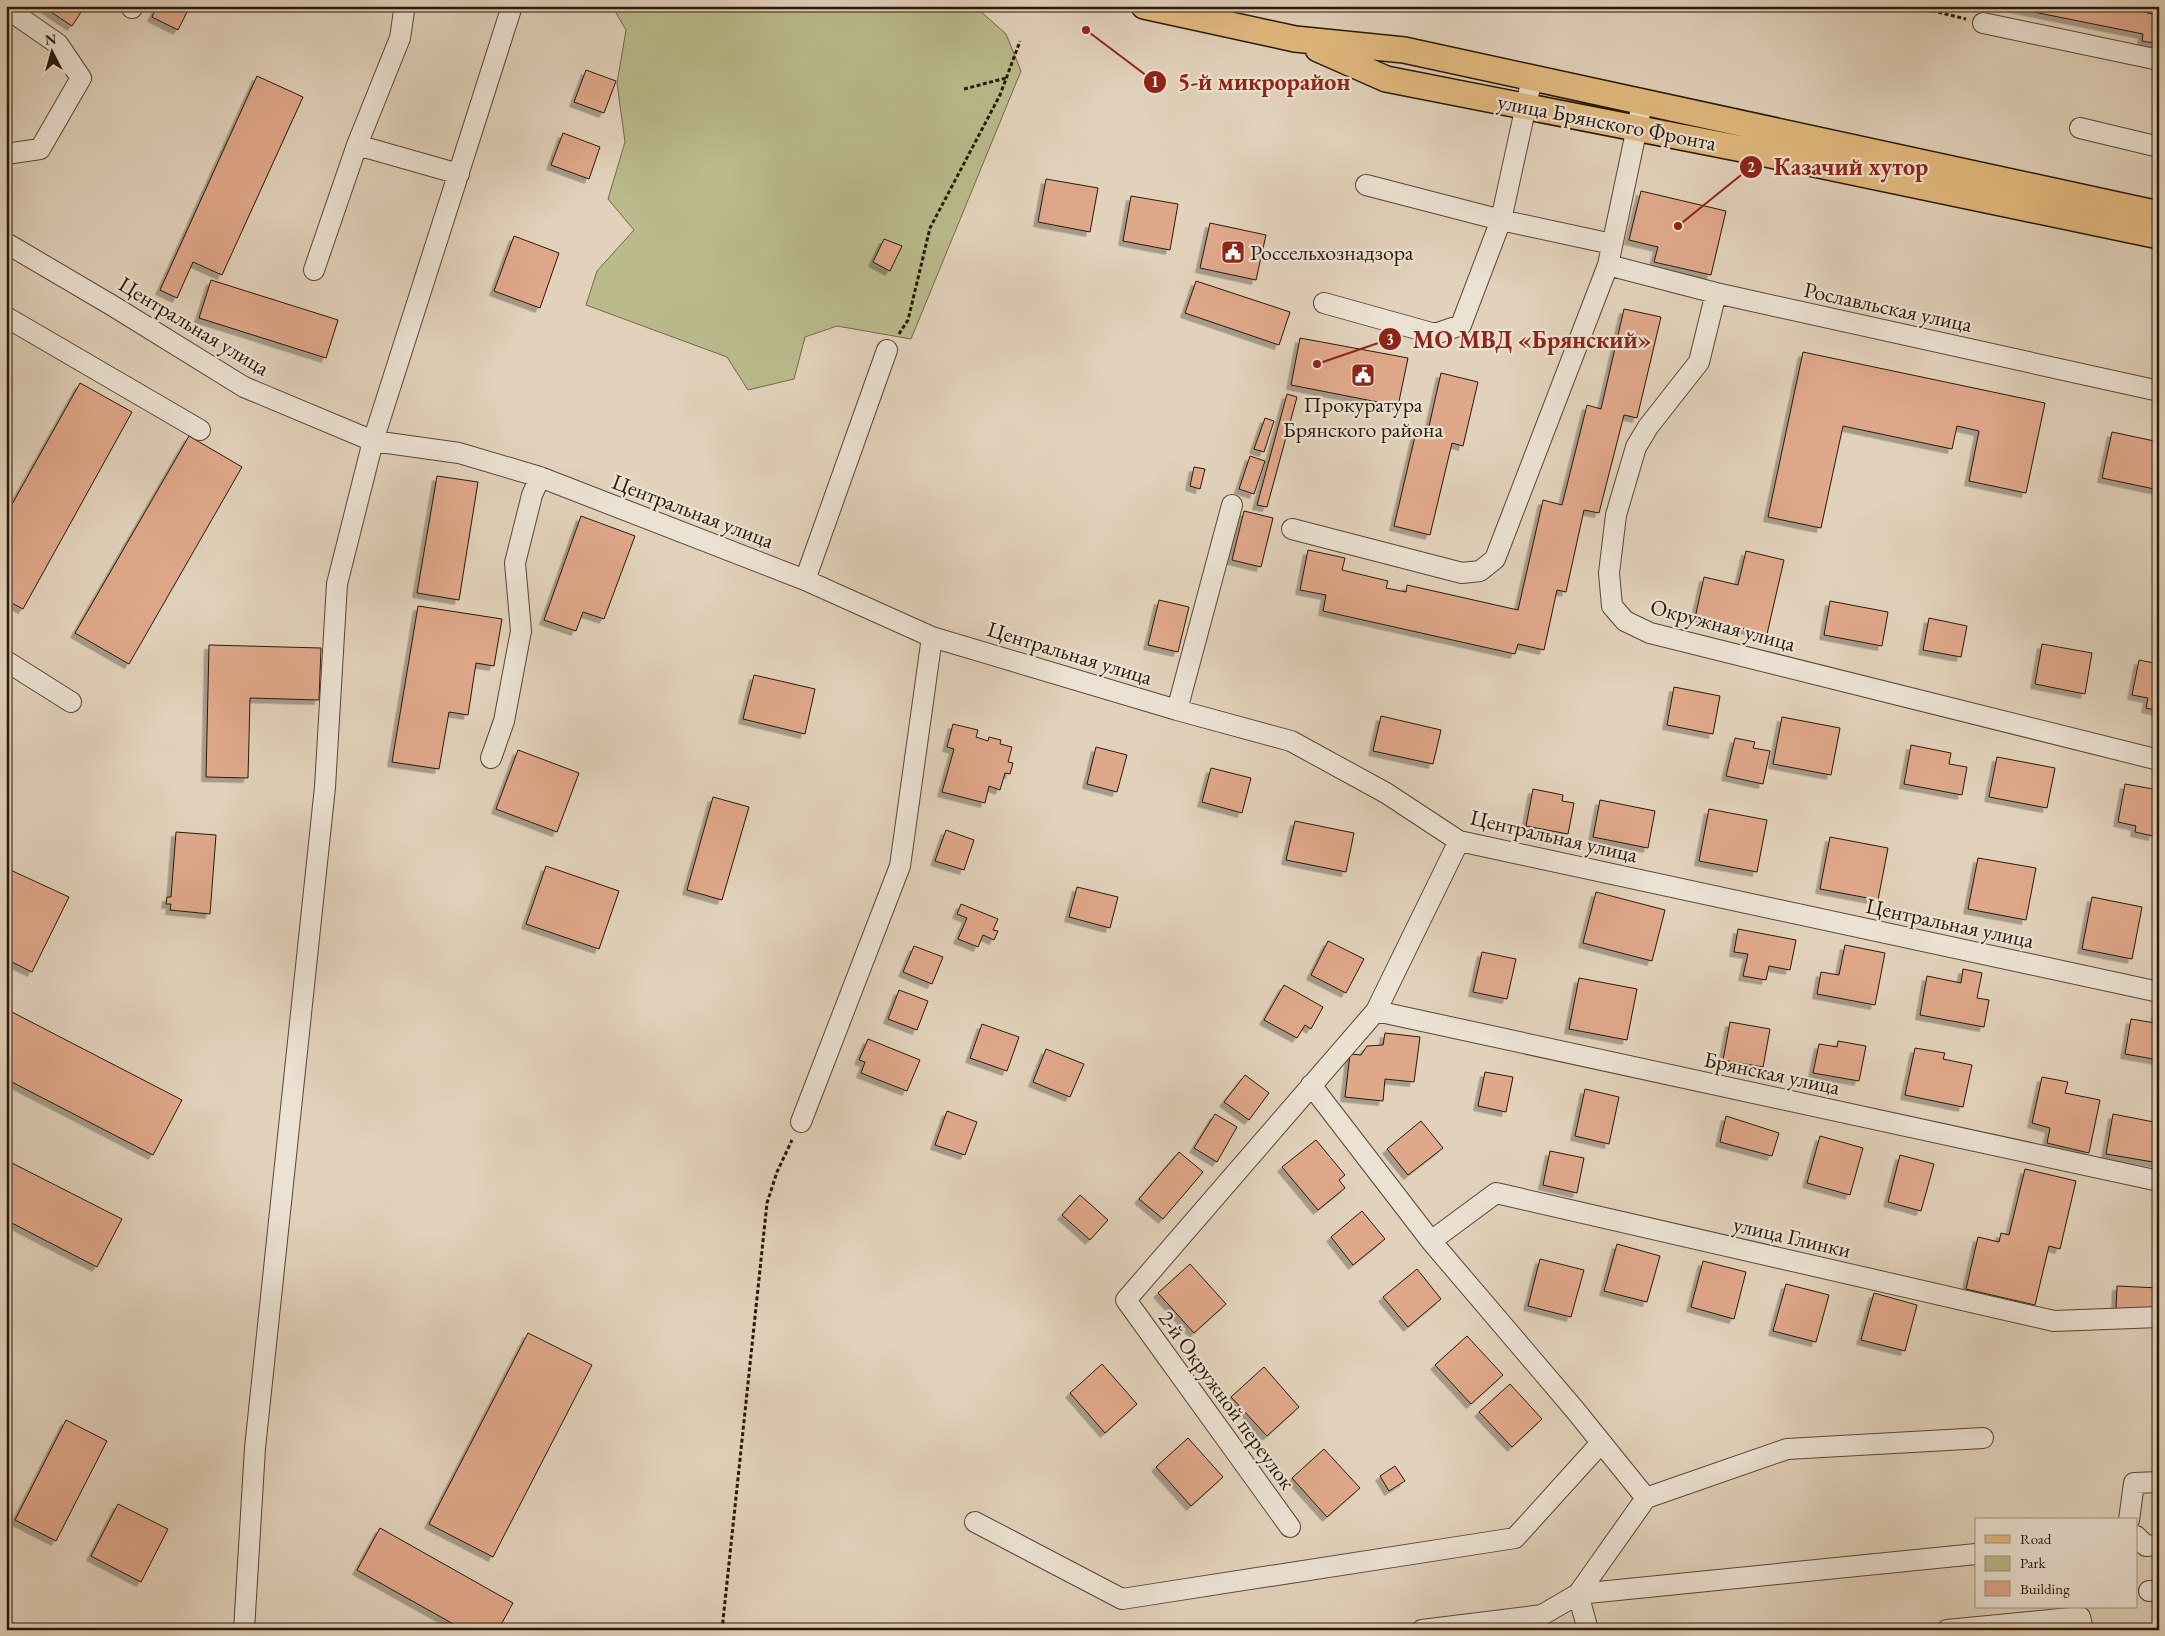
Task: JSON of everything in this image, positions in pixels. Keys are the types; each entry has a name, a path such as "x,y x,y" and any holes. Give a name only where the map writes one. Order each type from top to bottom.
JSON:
{"main road":[{"name":"улица Брянского Фронта","path":"1144,6 1194,12 1296,39 1404,50 2159,214"},
{"name":"улица Брянского Фронта","path":"1296,39 1386,79 1637,128 2159,236"}],"street":[{"path":"314,270 357,145 400,38 404,11 402,6"},
{"path":"244,1630 255,1448 325,787 338,584 373,441 512,6"},
{"path":"6,8 58,44 81,78 40,149 6,154"},
{"path":"1984,23 2159,60"},
{"path":"1324,303 1435,334 1461,325 1501,220 1532,78"},
{"path":"1292,529 1462,573 1480,571 1495,558 1608,265 1642,101"},
{"path":"2080,128 2159,146"},
{"path":"357,145 459,174"},
{"path":"1366,185 1501,220 1612,244"},
{"name":"Центральная улица","path":"6,243 244,387 373,441 459,453 540,476 805,580 932,636 1297,744 1386,793 1459,841 2159,992"},
{"name":"Рославльская улица","path":"1608,265 1716,294 2159,391"},
{"name":"Окружная улица","path":"1716,294 1699,362 1648,427 1636,447 1616,515 1609,574 1612,606 1624,621 1650,633 2159,760"},
{"path":"6,317 200,430"},
{"path":"805,580 887,350"},
{"path":"491,758 504,721 521,631 515,563 532,495 540,476"},
{"path":"1178,710 1232,505"},
{"path":"801,1122 900,866 932,636"},
{"path":"6,661 71,702"},
{"path":"1459,841 1376,1011 1311,1085 1431,1241 1575,1410 1646,1498"},
{"name":"Брянская улица","path":"1376,1011 2159,1181"},
{"name":"2-й Окружной переулок","path":"1290,1527 1126,1300 1311,1085"},
{"name":"улица Глинки","path":"1431,1241 1496,1193 2054,1321 2159,1317"},
{"path":"1422,1630 1542,1615 1578,1594 1646,1498 1787,1449 1983,1438"},
{"path":"975,1522 1122,1599 1515,1538 1602,1443"},
{"path":"2129,1518 2134,1483 2159,1482"},
{"path":"2138,1538 2146,1546 2159,1545"},
{"path":"1578,1594 1975,1554"},
{"path":"1578,1594 1588,1630"},
{"path":"1946,1630 2080,1617 2083,1630"}],"path":[{"path":"1913,6 1984,23"},
{"path":"887,350 908,320 930,228 1000,95 1020,40"},
{"path":"964,89 1006,78"},
{"path":"722,1630 767,1203 777,1172 801,1122"}],"green space":[{"path":"612,6 960,6 979,10 1006,34 1021,71 911,339 837,326 805,337 794,379 748,390 727,357 586,305 597,271 634,230 608,199 625,142 617,83 626,30"}],"building":[{"path":"42,6 85,6 72,26"},
{"path":"157,6 190,6 178,30 152,17"},
{"path":"2004,6 2116,6 2158,15 2159,11 2159,44 2142,41 2143,34"},
{"path":"2116,6 2159,6 2159,11 2158,15"},
{"path":"586,70 616,81 604,113 574,102"},
{"path":"257,76 303,97 222,275 193,262 177,298 160,290"},
{"path":"563,133 600,147 589,179 551,165"},
{"path":"1046,179 1098,188 1090,232 1038,222"},
{"path":"1641,191 1726,211 1711,275 1654,262 1658,247 1629,240"},
{"path":"1131,196 1178,204 1170,250 1123,241"},
{"name":"Россельхознадзора","path":"1210,223 1266,235 1256,280 1200,268"},
{"path":"514,236 559,253 540,308 494,291"},
{"path":"884,239 902,246 890,271 873,262"},
{"path":"211,280 338,320 326,358 199,318"},
{"path":"1196,281 1290,312 1279,345 1185,313"},
{"path":"1624,309 1661,317 1637,418 1624,415 1599,513 1584,510 1566,592 1557,590 1544,650 1518,644 1515,654 1323,611 1326,595 1300,590 1308,550 1345,558 1342,570 1388,581 1386,588 1406,592 1407,585 1518,610 1543,500 1562,505 1587,405 1601,409"},
{"path":"1300,338 1408,358 1398,406 1291,385"},
{"path":"1803,352 2045,403 2026,493 1969,481 1979,431 1957,426 1952,449 1843,426 1821,528 1768,517"},
{"path":"1441,373 1478,382 1463,446 1452,443 1430,535 1394,526 1416,432 1427,435"},
{"path":"80,383 132,412 23,609 6,600 6,515"},
{"path":"1287,394 1297,397 1267,507 1257,505"},
{"path":"1265,418 1274,421 1264,452 1254,449"},
{"path":"2112,432 2159,442 2159,490 2102,478"},
{"path":"189,436 242,467 129,664 75,633"},
{"path":"1250,456 1265,461 1254,494 1239,489"},
{"path":"1194,467 1205,469 1200,489 1190,486"},
{"path":"437,476 478,482 459,600 417,593"},
{"path":"1244,511 1273,518 1261,567 1232,560"},
{"path":"581,516 635,536 604,619 583,612 576,631 544,620"},
{"path":"1746,551 1784,560 1767,634 1695,618 1704,577 1738,585"},
{"path":"1159,600 1189,607 1178,652 1148,645"},
{"path":"1830,601 1888,612 1882,646 1824,635"},
{"path":"418,606 502,619 494,666 476,663 468,715 449,712 439,769 392,762"},
{"path":"1929,618 1967,626 1961,657 1923,650"},
{"path":"2042,644 2092,653 2085,694 2035,684"},
{"path":"209,645 321,648 319,700 250,698 248,778 206,777"},
{"path":"2139,660 2159,664 2159,711 2146,708 2148,698 2132,695"},
{"path":"754,675 815,689 805,734 743,719"},
{"path":"1674,687 1720,696 1713,734 1667,725"},
{"path":"1381,716 1441,730 1433,764 1373,751"},
{"path":"1782,717 1840,728 1831,775 1773,764"},
{"path":"953,724 978,730 976,737 988,741 989,737 1001,740 1000,744 1012,747 1008,762 1013,763 1010,774 1005,773 1000,790 989,786 985,803 942,792 954,749 947,747"},
{"path":"1735,738 1755,742 1753,748 1770,751 1763,784 1726,776"},
{"path":"1911,745 1951,753 1949,764 1967,767 1962,795 1904,784"},
{"path":"1096,747 1127,755 1117,792 1087,784"},
{"path":"518,750 579,773 557,832 496,809"},
{"path":"1997,757 2055,768 2047,808 1989,797"},
{"path":"1211,768 1251,778 1242,813 1202,802"},
{"path":"2125,784 2159,790 2159,830 2155,829 2153,836 2135,832 2136,826 2118,822"},
{"path":"1533,789 1563,795 1562,801 1574,803 1568,834 1526,826"},
{"path":"713,797 749,807 722,900 687,890"},
{"path":"1600,800 1655,811 1648,848 1593,837"},
{"path":"1709,809 1767,820 1757,872 1699,861"},
{"path":"1295,821 1354,833 1346,872 1286,860"},
{"path":"946,830 974,840 964,870 935,861"},
{"path":"176,832 216,835 210,914 170,910 171,904 166,904 167,897 171,897"},
{"path":"1830,837 1888,848 1878,900 1820,889"},
{"path":"1978,858 2036,868 2026,920 1968,909"},
{"path":"546,866 619,891 599,949 526,924"},
{"path":"6,868 69,897 32,972 6,959"},
{"path":"1077,887 1118,897 1110,928 1069,917"},
{"path":"1596,892 1665,910 1652,961 1583,943"},
{"path":"2092,897 2142,907 2132,959 2082,949"},
{"path":"961,904 998,919 993,930 998,931 994,940 983,935 978,947 958,939 967,918 957,914"},
{"path":"1738,929 1796,940 1790,970 1769,966 1766,980 1743,976 1748,954 1734,952"},
{"path":"1328,941 1364,959 1346,993 1311,975"},
{"path":"1845,945 1885,953 1875,1005 1817,994 1821,972 1839,975"},
{"path":"914,946 943,957 932,984 903,972"},
{"path":"1482,952 1516,959 1507,999 1473,992"},
{"path":"1963,969 1982,973 1977,998 1989,1000 1984,1027 1920,1015 1927,976 1961,983"},
{"path":"1579,978 1637,989 1627,1040 1569,1029"},
{"path":"1284,985 1323,1007 1311,1029 1305,1025 1297,1038 1264,1020"},
{"path":"899,990 928,1001 917,1030 888,1019"},
{"path":"10,1011 182,1100 153,1155 6,1079 6,1018"},
{"path":"2157,1012 2159,1012 2159,1060 2125,1054 2131,1019 2155,1023"},
{"path":"1730,1022 1770,1029 1763,1067 1723,1060"},
{"path":"982,1024 1019,1037 1007,1071 970,1058"},
{"path":"1385,1033 1420,1037 1414,1082 1385,1079 1383,1101 1345,1097 1350,1054 1361,1055 1367,1046 1383,1045"},
{"path":"868,1039 920,1060 907,1091 861,1073 865,1062 859,1060"},
{"path":"1838,1041 1866,1046 1859,1081 1813,1073 1819,1044 1837,1047"},
{"path":"1915,1048 1945,1053 1943,1059 1972,1065 1963,1107 1905,1095"},
{"path":"1046,1049 1084,1064 1070,1097 1033,1082"},
{"path":"1485,1072 1513,1077 1506,1112 1478,1106"},
{"path":"1245,1075 1269,1093 1249,1120 1224,1102"},
{"path":"2042,1077 2068,1082 2065,1093 2100,1100 2089,1153 2047,1143 2050,1128 2032,1123"},
{"path":"1585,1089 1619,1097 1609,1144 1575,1136"},
{"path":"947,1111 977,1122 965,1155 935,1145"},
{"path":"1215,1114 1237,1127 1217,1162 1194,1148"},
{"path":"2113,1114 2159,1123 2159,1163 2106,1154"},
{"path":"1726,1116 1779,1133 1772,1156 1720,1142"},
{"path":"1421,1121 1443,1148 1408,1175 1387,1149"},
{"path":"1820,1136 1863,1148 1850,1195 1807,1183"},
{"path":"1316,1140 1345,1175 1339,1180 1345,1188 1318,1210 1282,1167"},
{"path":"1550,1151 1584,1158 1577,1193 1543,1185"},
{"path":"1179,1152 1203,1172 1163,1219 1139,1199"},
{"path":"1900,1155 1934,1164 1921,1211 1888,1202"},
{"path":"6,1160 122,1219 97,1267 6,1220"},
{"path":"2025,1169 2076,1181 2060,1249 2049,1246 2035,1305 1966,1289 1978,1237 1999,1242 2001,1233 2009,1235"},
{"path":"1080,1195 1108,1220 1090,1240 1062,1215"},
{"path":"1362,1211 1385,1239 1353,1265 1331,1237"},
{"path":"1617,1244 1660,1256 1647,1302 1604,1291"},
{"path":"1540,1259 1584,1270 1571,1317 1528,1306"},
{"path":"1703,1261 1746,1272 1734,1319 1691,1307"},
{"path":"1190,1264 1226,1304 1194,1333 1158,1293"},
{"path":"1417,1269 1441,1299 1408,1327 1383,1297"},
{"path":"1786,1284 1829,1295 1816,1342 1773,1331"},
{"path":"2117,1286 2159,1288 2159,1311 2116,1309"},
{"path":"1874,1293 1917,1305 1905,1351 1861,1340"},
{"path":"528,1333 592,1365 493,1557 429,1524"},
{"path":"1467,1336 1503,1375 1471,1404 1435,1365"},
{"path":"1102,1364 1137,1404 1105,1433 1070,1393"},
{"path":"1264,1367 1299,1407 1267,1436 1231,1397"},
{"path":"1510,1384 1542,1419 1512,1447 1479,1412"},
{"path":"66,1420 107,1441 56,1541 15,1520"},
{"path":"1188,1438 1223,1477 1191,1506 1156,1467"},
{"path":"1324,1449 1360,1488 1327,1517 1292,1478"},
{"path":"1395,1466 1405,1481 1389,1491 1380,1476"},
{"path":"118,1504 168,1529 141,1582 91,1556"},
{"path":"380,1528 513,1603 498,1630 464,1630 357,1570"}],"place":[{"name":"5-й микрорайон","path":"1086,30"},
{"name":"Казачий хутор","path":"1678,226"},
{"name":"Россельхознадзора","path":"1233,252"},
{"name":"МО МВД «Брянский»","path":"1317,364"},
{"name":"Прокуратура Брянского района","path":"1363,375"}]}
